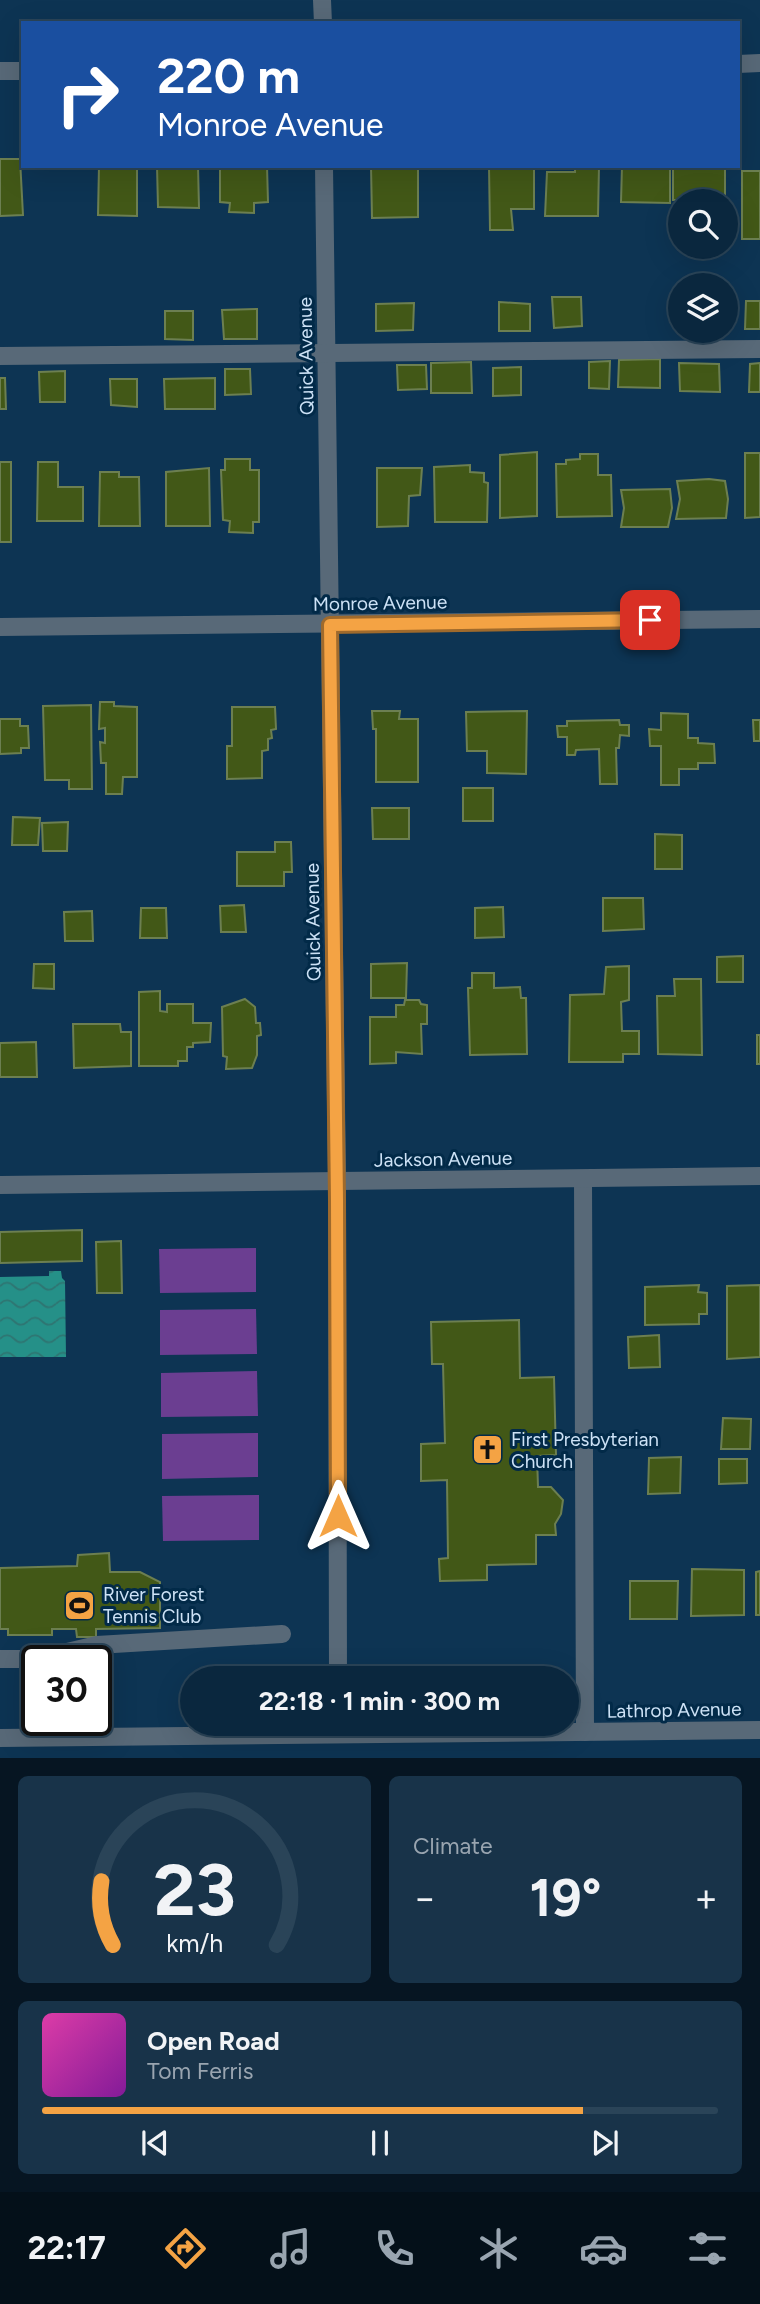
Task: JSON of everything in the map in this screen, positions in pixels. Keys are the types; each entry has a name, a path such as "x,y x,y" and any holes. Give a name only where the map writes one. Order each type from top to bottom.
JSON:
{"street":[{"path":"322,0 323,21"},
{"path":"740,64 760,63"},
{"path":"0,71 21,71"},
{"name":"Quick Avenue","path":"324,168 337,1182 338,1666"},
{"path":"0,356 760,349"},
{"name":"Monroe Avenue","path":"0,627 760,619"},
{"name":"Jackson Avenue","path":"0,1185 760,1176"},
{"path":"583,1179 585,1732"},
{"path":"97,1645 282,1634"},
{"path":"0,1659 21,1659"},
{"name":"Lathrop Avenue","path":"579,1732 760,1730"},
{"name":"Lathrop Avenue","path":"0,1738 180,1733"}],"shaded area":[{"path":"256,1248 256,1292 160,1293 159,1249"},
{"path":"256,1309 257,1354 160,1355 160,1310"},
{"path":"257,1371 258,1416 161,1417 161,1373"},
{"path":"258,1433 258,1477 162,1479 162,1434"},
{"path":"259,1495 259,1540 163,1541 162,1496"}],"water":[{"path":"49,1271 61,1271 65,1281 66,1357 0,1357 0,1277 49,1276"}],"building":[{"path":"0,159 20,159 23,215 0,216"},
{"path":"99,168 137,168 137,216 98,215"},
{"path":"157,168 198,168 199,208 158,207"},
{"path":"220,168 267,168 268,202 254,203 254,213 229,212 230,203 220,202"},
{"path":"371,168 418,168 418,217 372,218"},
{"path":"489,168 534,168 534,209 511,209 513,230 490,230"},
{"path":"575,168 599,168 598,216 545,216 547,172 575,172"},
{"path":"622,168 670,168 668,203 621,202"},
{"path":"673,168 725,168 725,189 673,189"},
{"path":"742,171 760,171 760,239 742,239"},
{"path":"552,297 581,297 582,326 554,328"},
{"path":"746,301 760,301 760,329 745,329"},
{"path":"499,302 530,304 530,331 499,331"},
{"path":"414,303 413,330 376,331 376,304"},
{"path":"257,309 257,339 224,339 222,310"},
{"path":"165,311 193,311 193,340 165,339"},
{"path":"660,359 660,388 618,387 619,360"},
{"path":"610,361 609,389 589,388 589,362"},
{"path":"471,362 472,393 431,393 431,363"},
{"path":"679,363 719,364 720,392 680,391"},
{"path":"760,363 760,392 749,392 750,364"},
{"path":"397,365 426,365 427,389 398,390"},
{"path":"521,367 521,395 493,396 493,368"},
{"path":"225,369 250,369 251,394 225,395"},
{"path":"65,371 65,402 40,402 39,372"},
{"path":"0,378 5,378 6,409 0,409"},
{"path":"215,378 215,409 165,409 164,379"},
{"path":"110,379 137,379 137,407 111,405"},
{"path":"537,452 537,516 500,518 500,455"},
{"path":"745,453 760,453 760,517 745,518"},
{"path":"580,454 598,454 598,475 611,475 612,516 557,517 556,464 580,459"},
{"path":"225,459 250,459 250,470 259,470 259,522 253,522 253,533 229,532 230,521 223,520 221,470 225,470"},
{"path":"0,462 11,462 11,542 0,542"},
{"path":"38,462 58,462 58,487 83,487 83,521 37,521"},
{"path":"470,465 470,472 484,473 484,482 488,483 487,522 435,522 434,467"},
{"path":"209,468 210,526 166,526 166,472"},
{"path":"377,468 422,468 420,495 409,496 408,526 377,527"},
{"path":"100,472 119,472 119,477 139,477 140,526 99,526"},
{"path":"677,481 725,481 728,499 726,518 676,519 680,499"},
{"path":"670,489 672,508 668,527 621,527 624,508 621,490"},
{"path":"100,702 137,707 137,777 123,777 122,794 106,794 106,763 101,763 100,742 105,743 105,728 99,729"},
{"path":"91,705 92,789 69,789 69,780 45,780 43,706"},
{"path":"232,707 275,707 276,729 271,730 272,738 268,739 268,750 262,751 262,778 227,779 227,746 232,746"},
{"path":"372,711 400,711 399,719 418,719 418,782 376,782 376,729 373,729"},
{"path":"527,711 526,774 487,773 487,751 467,751 466,712"},
{"path":"661,713 688,714 688,738 698,738 698,743 714,744 715,763 698,763 698,769 679,769 679,785 661,785 661,746 650,746 649,729 661,730"},
{"path":"0,719 20,719 20,726 28,726 29,748 21,748 21,753 0,754"},
{"path":"619,720 620,725 629,725 629,736 620,735 619,748 616,748 617,784 600,784 599,749 576,750 575,755 567,755 567,737 558,737 557,726 567,726 567,721"},
{"path":"753,720 760,720 760,741 754,741"},
{"path":"463,788 493,788 493,821 463,821"},
{"path":"372,808 409,808 409,839 373,839"},
{"path":"13,817 40,818 38,845 12,845"},
{"path":"68,822 67,851 43,851 42,823"},
{"path":"655,834 682,835 682,869 655,869"},
{"path":"275,842 291,842 292,872 284,872 284,886 237,886 237,852 275,852"},
{"path":"603,898 643,898 644,929 603,931"},
{"path":"244,905 246,932 221,932 220,906"},
{"path":"503,907 504,937 475,938 475,908"},
{"path":"141,908 166,908 167,938 140,938"},
{"path":"92,911 93,941 65,941 64,912"},
{"path":"743,956 743,982 717,982 717,957"},
{"path":"407,963 406,998 371,998 371,964"},
{"path":"34,964 54,964 54,989 33,988"},
{"path":"629,966 629,1000 621,1002 622,1031 639,1031 639,1054 623,1054 623,1062 569,1062 570,995 604,994 606,967"},
{"path":"472,973 494,973 494,988 520,987 521,998 526,998 527,1054 470,1055 468,988 472,988"},
{"path":"674,979 701,979 702,1055 658,1054 657,996 675,996"},
{"path":"160,991 160,1011 167,1012 167,1004 193,1004 193,1023 211,1023 210,1042 193,1043 193,1047 187,1047 187,1061 178,1061 178,1066 139,1066 139,992"},
{"path":"245,999 255,1007 256,1023 260,1023 261,1035 257,1036 257,1055 252,1068 226,1069 227,1057 223,1056 222,1007"},
{"path":"405,1000 419,1000 421,1004 427,1005 427,1024 421,1024 422,1054 396,1052 396,1063 370,1064 370,1017 396,1017 396,1005 404,1005"},
{"path":"73,1024 120,1024 121,1032 131,1032 131,1066 74,1068"},
{"path":"757,1035 760,1035 760,1064 757,1064"},
{"path":"36,1042 37,1077 0,1077 0,1043"},
{"path":"82,1230 82,1261 0,1263 0,1232"},
{"path":"121,1241 122,1293 97,1293 96,1242"},
{"path":"699,1285 698,1292 707,1293 707,1314 699,1314 699,1324 645,1325 645,1287"},
{"path":"760,1285 760,1357 727,1359 727,1286"},
{"name":"First Presbyterian Church","path":"519,1320 520,1378 554,1377 556,1455 537,1456 538,1487 551,1487 563,1500 561,1514 555,1524 556,1535 536,1535 536,1564 487,1565 487,1580 440,1581 439,1559 448,1558 447,1480 421,1481 421,1444 445,1443 443,1364 432,1364 431,1322"},
{"path":"659,1335 660,1367 629,1368 628,1337"},
{"path":"723,1418 751,1419 750,1449 721,1449"},
{"path":"681,1457 680,1493 648,1494 649,1458"},
{"path":"719,1459 747,1459 747,1483 719,1484"},
{"name":"River Forest Tennis Club","path":"109,1553 110,1572 140,1572 160,1582 160,1628 96,1629 96,1637 77,1637 76,1629 52,1629 52,1635 8,1635 8,1629 0,1629 0,1568 77,1566 78,1555"},
{"path":"692,1569 744,1570 744,1615 691,1616"},
{"path":"760,1571 760,1615 756,1615 756,1572"},
{"path":"630,1581 678,1581 677,1619 630,1619"}],"place":[{"name":"First Presbyterian Church","path":"488,1450"},
{"name":"River Forest Tennis Club","path":"80,1605"}],"route":[{"path":"338,1516 330,625 650,620"}]}
